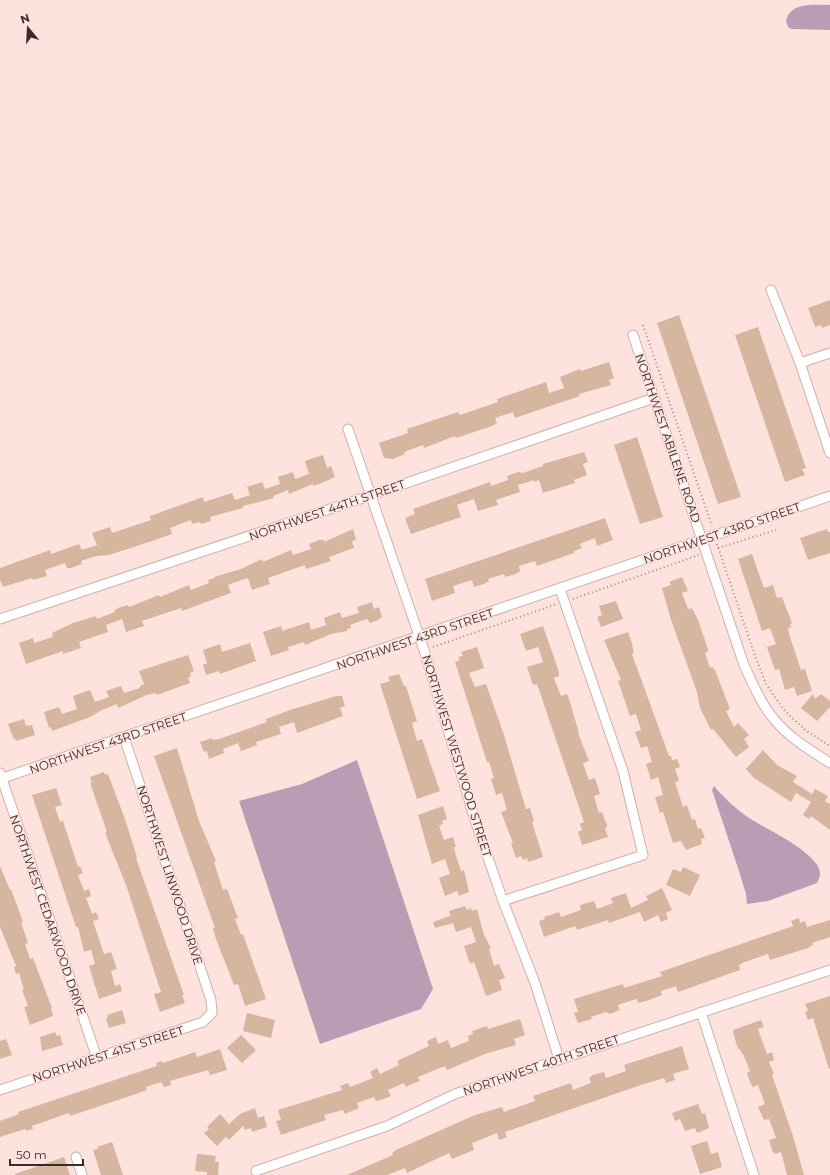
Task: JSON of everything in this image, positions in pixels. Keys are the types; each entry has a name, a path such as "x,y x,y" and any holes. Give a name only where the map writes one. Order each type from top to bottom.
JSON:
{"street":[{"path":"771,290 800,363 830,453"},
{"name":"NORTHWEST ABILENE ROAD","path":"633,335 744,665 760,700 774,719 792,737 830,762"},
{"path":"800,363 830,353"},
{"name":"NORTHWEST 44TH STREET","path":"0,619 371,495 654,398"},
{"name":"NORTHWEST WESTWOOD STREET","path":"348,429 424,650 476,823 503,900 535,983 559,1059"},
{"name":"NORTHWEST 43RD STREET","path":"1,777 560,590 702,539 715,536 830,496"},
{"path":"503,900 643,855 623,771 560,590"},
{"name":"NORTHWEST LINWOOD DRIVE","path":"124,737 211,1000 212,1013"},
{"name":"NORTHWEST CEDARWOOD DRIVE","path":"1,777 97,1058"},
{"name":"NORTHWEST 40TH STREET","path":"256,1171 387,1126 455,1094 830,970"},
{"path":"701,1012 754,1175"},
{"name":"NORTHWEST 41ST STREET","path":"0,1090 203,1022 212,1013"},
{"path":"76,1156 82,1175"}],"path":[{"path":"643,325 718,548 766,684 784,710 805,730 830,746"},
{"path":"424,650 718,548 776,530"}],"shaded area":[{"path":"810,5 830,5 830,30 793,29 789,28 786,22 788,16 797,8"},
{"path":"357,760 433,989 421,1009 320,1044 239,801 302,784"},
{"path":"714,786 744,815 790,842 811,858 818,866 820,874 817,883 768,901 747,904 746,894 712,790"}],"building":[{"path":"830,300 830,325 822,328 821,325 815,327 808,308"},
{"path":"679,315 741,497 718,504 657,323"},
{"path":"758,327 806,468 802,469 805,475 785,482 735,335"},
{"path":"609,362 614,378 609,380 611,385 579,394 580,396 515,418 513,412 495,418 497,423 492,426 456,438 455,436 424,448 423,445 404,452 405,454 393,459 384,458 379,443 408,433 407,429 458,412 460,415 498,402 497,399 546,382 549,393 564,388 560,377 580,369 581,371"},
{"path":"637,437 663,517 640,524 614,445"},
{"path":"584,452 588,462 583,464 587,475 574,480 575,483 543,493 539,480 534,482 534,480 518,485 520,492 496,500 498,505 478,511 474,499 457,505 461,517 411,534 405,518 415,514 413,509 490,482 491,486 508,480 507,476 518,472 523,473 543,466 543,464"},
{"path":"323,455 327,468 331,466 335,477 322,483 313,486 313,484 289,494 288,490 273,496 274,498 210,517 211,521 201,524 200,522 192,524 191,520 170,528 172,534 149,542 109,555 96,556 81,561 82,564 71,568 67,568 65,563 45,570 47,576 33,580 32,578 3,587 0,580 0,568 50,550 51,554 79,544 82,550 97,545 92,533 110,527 112,533 151,520 150,516 203,497 204,502 232,493 235,500 250,495 247,487 262,482 265,489 280,484 278,477 293,472 295,479 309,474 305,461"},
{"path":"605,518 613,540 597,546 595,538 580,544 582,548 574,551 574,553 537,566 535,561 519,566 520,571 516,574 505,577 504,574 488,579 489,581 484,584 474,587 472,580 453,586 455,593 432,601 425,579"},
{"path":"353,529 356,540 352,541 354,548 329,557 331,561 306,569 305,565 268,578 270,584 252,590 248,578 233,583 228,585 231,593 182,611 181,608 142,621 144,626 126,632 122,619 106,625 108,632 79,642 81,648 63,654 63,651 26,664 19,643 33,638 34,643 53,637 52,633 73,623 96,616 97,619 115,612 114,611 118,608 128,605 129,607 159,595 160,597 189,585 191,590 209,583 208,580 215,578 214,577 241,569 262,559 263,562 291,550 293,555 311,549 309,544 319,540 324,540 324,542"},
{"path":"827,529 828,532 830,532 830,553 808,560 800,538"},
{"path":"752,554 764,588 773,585 777,598 782,597 792,623 790,624 791,627 788,628 789,634 801,670 805,669 812,691 797,696 794,687 785,690 779,669 775,670 767,647 776,644 770,628 762,631 738,559"},
{"path":"682,577 688,591 682,593 688,609 692,608 698,620 708,649 708,652 705,653 710,668 712,667 715,670 730,709 726,711 734,727 738,723 749,735 744,739 749,747 736,757 713,729 711,730 700,708 697,692 671,620 662,588 671,585 669,582"},
{"path":"616,601 623,619 601,627 597,617 602,615 599,606"},
{"path":"372,602 374,609 379,607 382,617 378,620 370,623 367,619 350,625 351,628 347,629 347,631 331,634 305,645 304,642 288,647 289,650 271,656 263,632 281,626 282,631 309,622 311,630 326,625 324,618 340,612 342,618 359,613 357,607"},
{"path":"543,626 559,672 559,676 554,678 561,696 567,694 570,702 578,733 589,761 583,763 589,780 595,778 600,794 594,796 599,813 602,812 607,825 605,828 608,837 582,845 578,832 582,830 580,824 584,822 537,684 533,685 527,667 543,662 538,647 526,651 520,634"},
{"path":"628,632 633,646 634,653 632,654 669,756 671,756 672,760 677,759 680,767 675,769 679,781 675,782 683,807 687,805 692,820 695,819 698,829 701,828 705,838 701,839 702,844 686,850 681,841 673,843 663,812 660,813 655,797 663,795 658,777 651,780 646,764 652,762 647,746 641,748 635,732 641,730 636,714 630,716 618,681 621,680 604,640"},
{"path":"250,643 256,661 220,674 219,671 206,675 203,665 207,663 203,650 220,644 222,652"},
{"path":"477,647 484,668 469,673 475,687 486,684 503,732 526,809 530,808 534,821 532,822 543,857 528,862 527,858 523,860 521,856 516,858 511,844 513,843 501,812 507,810 502,793 496,795 491,779 494,778 489,762 487,762 455,662 460,660 458,657 463,656 461,652"},
{"path":"188,655 194,671 190,673 191,676 188,678 190,683 157,695 156,693 147,695 118,708 117,704 90,717 52,731 51,727 49,728 44,712 59,707 62,714 77,709 73,696 90,690 95,702 109,697 106,691 121,686 124,693 140,688 140,686 144,684 139,671"},
{"path":"399,674 404,686 406,686 417,721 412,723 417,741 422,739 440,791 417,799 380,684 390,681 388,677"},
{"path":"813,694 815,699 821,694 830,701 830,707 817,721 801,708"},
{"path":"336,696 342,696 345,706 340,708 343,716 297,733 294,722 279,727 281,734 256,742 257,745 241,751 238,743 223,749 224,753 209,759 207,751 204,752 200,742 212,738 213,740 219,739 267,722 266,719 290,710"},
{"path":"24,719 26,726 32,725 35,735 16,741 16,739 14,740 8,724"},
{"path":"177,748 199,821 216,861 214,862 223,890 227,889 238,918 235,919 241,935 243,934 266,999 245,1006 238,984 234,985 216,939 213,928 215,928 154,756"},
{"path":"763,750 777,765 797,776 793,782 812,794 815,789 828,796 825,801 830,804 830,830 811,816 809,819 803,815 811,802 796,793 791,802 754,778 746,769"},
{"path":"104,772 105,775 108,774 125,819 137,857 136,858 184,995 182,995 185,1003 160,1012 154,994 161,992 126,885 105,833 107,832 90,783 92,783 90,777"},
{"path":"56,788 62,805 55,807 60,822 63,821 78,867 80,866 83,873 78,875 84,891 89,889 91,896 86,898 92,914 96,912 99,919 93,921 104,954 111,952 117,969 111,971 115,986 120,984 122,991 99,999 89,966 95,964 91,950 84,952 78,927 76,927 32,795"},
{"path":"443,806 447,819 442,821 443,824 439,826 444,840 453,837 456,847 454,847 456,856 461,871 464,870 469,892 459,896 457,891 445,896 439,878 450,874 445,859 432,864 418,815"},
{"path":"0,866 10,890 11,889 23,922 21,922 28,943 25,944 30,959 33,958 52,1008 53,1016 30,1025 24,1007 28,1006 22,990 24,990 19,973 16,974 14,967 16,966 0,927"},
{"path":"683,867 700,875 690,896 666,885 673,869 681,872"},
{"path":"662,888 672,910 666,913 668,919 661,922 658,915 644,922 640,912 609,923 608,920 577,930 575,926 544,937 539,921 545,919 544,917 559,912 561,917 581,910 580,905 594,901 597,909 613,903 611,898 626,893 631,908 648,900 646,896"},
{"path":"465,906 467,910 471,908 472,911 477,909 484,935 491,948 489,949 494,966 499,964 505,978 499,980 502,990 486,996 474,962 470,964 464,946 476,942 471,927 456,932 453,923 435,928 433,922 450,916 449,911"},
{"path":"799,918 800,923 805,921 807,927 830,920 830,937 812,943 813,945 808,948 770,960 768,954 745,962 739,965 740,970 678,992 676,986 661,991 662,995 649,1000 639,1003 636,999 618,1005 620,1010 610,1014 606,1012 591,1017 592,1019 578,1023 574,1013 578,1012 574,999 623,984 624,988 662,976 660,972 793,926 791,921"},
{"path":"830,996 829,1069 813,1018 808,1020 805,1012 808,1011 805,1004"},
{"path":"122,1010 126,1023 109,1028 106,1019 108,1018 107,1015"},
{"path":"247,1013 275,1020 271,1038 243,1031"},
{"path":"520,1019 525,1035 514,1039 516,1045 485,1054 447,1070 445,1066 418,1077 420,1081 406,1087 404,1083 388,1090 391,1096 376,1101 374,1097 357,1103 359,1108 345,1114 343,1110 324,1115 326,1120 281,1135 276,1121 281,1120 278,1110 342,1090 340,1086 348,1083 350,1087 373,1078 370,1072 377,1068 380,1074 399,1065 397,1061 429,1046 427,1041 436,1037 438,1044 448,1040 451,1048 469,1041 468,1036 473,1034 472,1031 487,1026 488,1029"},
{"path":"761,1020 764,1027 758,1029 767,1054 772,1052 774,1060 769,1062 774,1074 772,1075 793,1136 804,1175 787,1175 781,1152 775,1154 772,1150 769,1140 776,1138 769,1119 764,1120 758,1107 765,1104 758,1085 753,1087 750,1082 747,1073 750,1071 743,1054 740,1049 738,1049 734,1036 733,1030"},
{"path":"55,1032 57,1036 60,1035 63,1045 42,1051 40,1037"},
{"path":"241,1035 256,1050 242,1063 227,1048"},
{"path":"6,1039 12,1055 0,1059 0,1041"},
{"path":"682,1046 689,1069 673,1074 675,1080 666,1083 664,1078 638,1086 505,1132 507,1137 499,1140 497,1133 472,1143 474,1150 452,1159 449,1153 407,1173 405,1168 387,1175 347,1175 393,1155 392,1153 396,1150 475,1115 502,1107 504,1112 535,1101 533,1096 571,1083 573,1090 591,1083 589,1078 593,1075 604,1072 606,1078 626,1071 624,1065"},
{"path":"220,1049 227,1070 210,1075 208,1070 170,1081 171,1085 164,1087 161,1082 146,1087 147,1090 133,1095 70,1116 69,1113 32,1126 33,1129 26,1131 25,1129 0,1137 0,1121 19,1114 18,1112 157,1066 156,1063 162,1061 163,1063 195,1052 197,1057"},
{"path":"698,1104 702,1114 705,1113 709,1128 697,1133 695,1128 685,1131 680,1119 675,1121 672,1113"},
{"path":"255,1108 258,1118 264,1116 267,1127 252,1132 251,1128 245,1130 243,1126 229,1140 226,1137 217,1146 204,1133 209,1129 207,1127 220,1114 229,1124 240,1114"},
{"path":"707,1141 711,1154 718,1152 722,1167 700,1174 691,1146"},
{"path":"112,1142 123,1175 101,1175 93,1150 98,1149 97,1147"},
{"path":"197,1154 216,1156 215,1162 219,1162 218,1175 207,1175 207,1172 195,1171"},
{"path":"64,1157 70,1175 15,1175 15,1174"}]}
